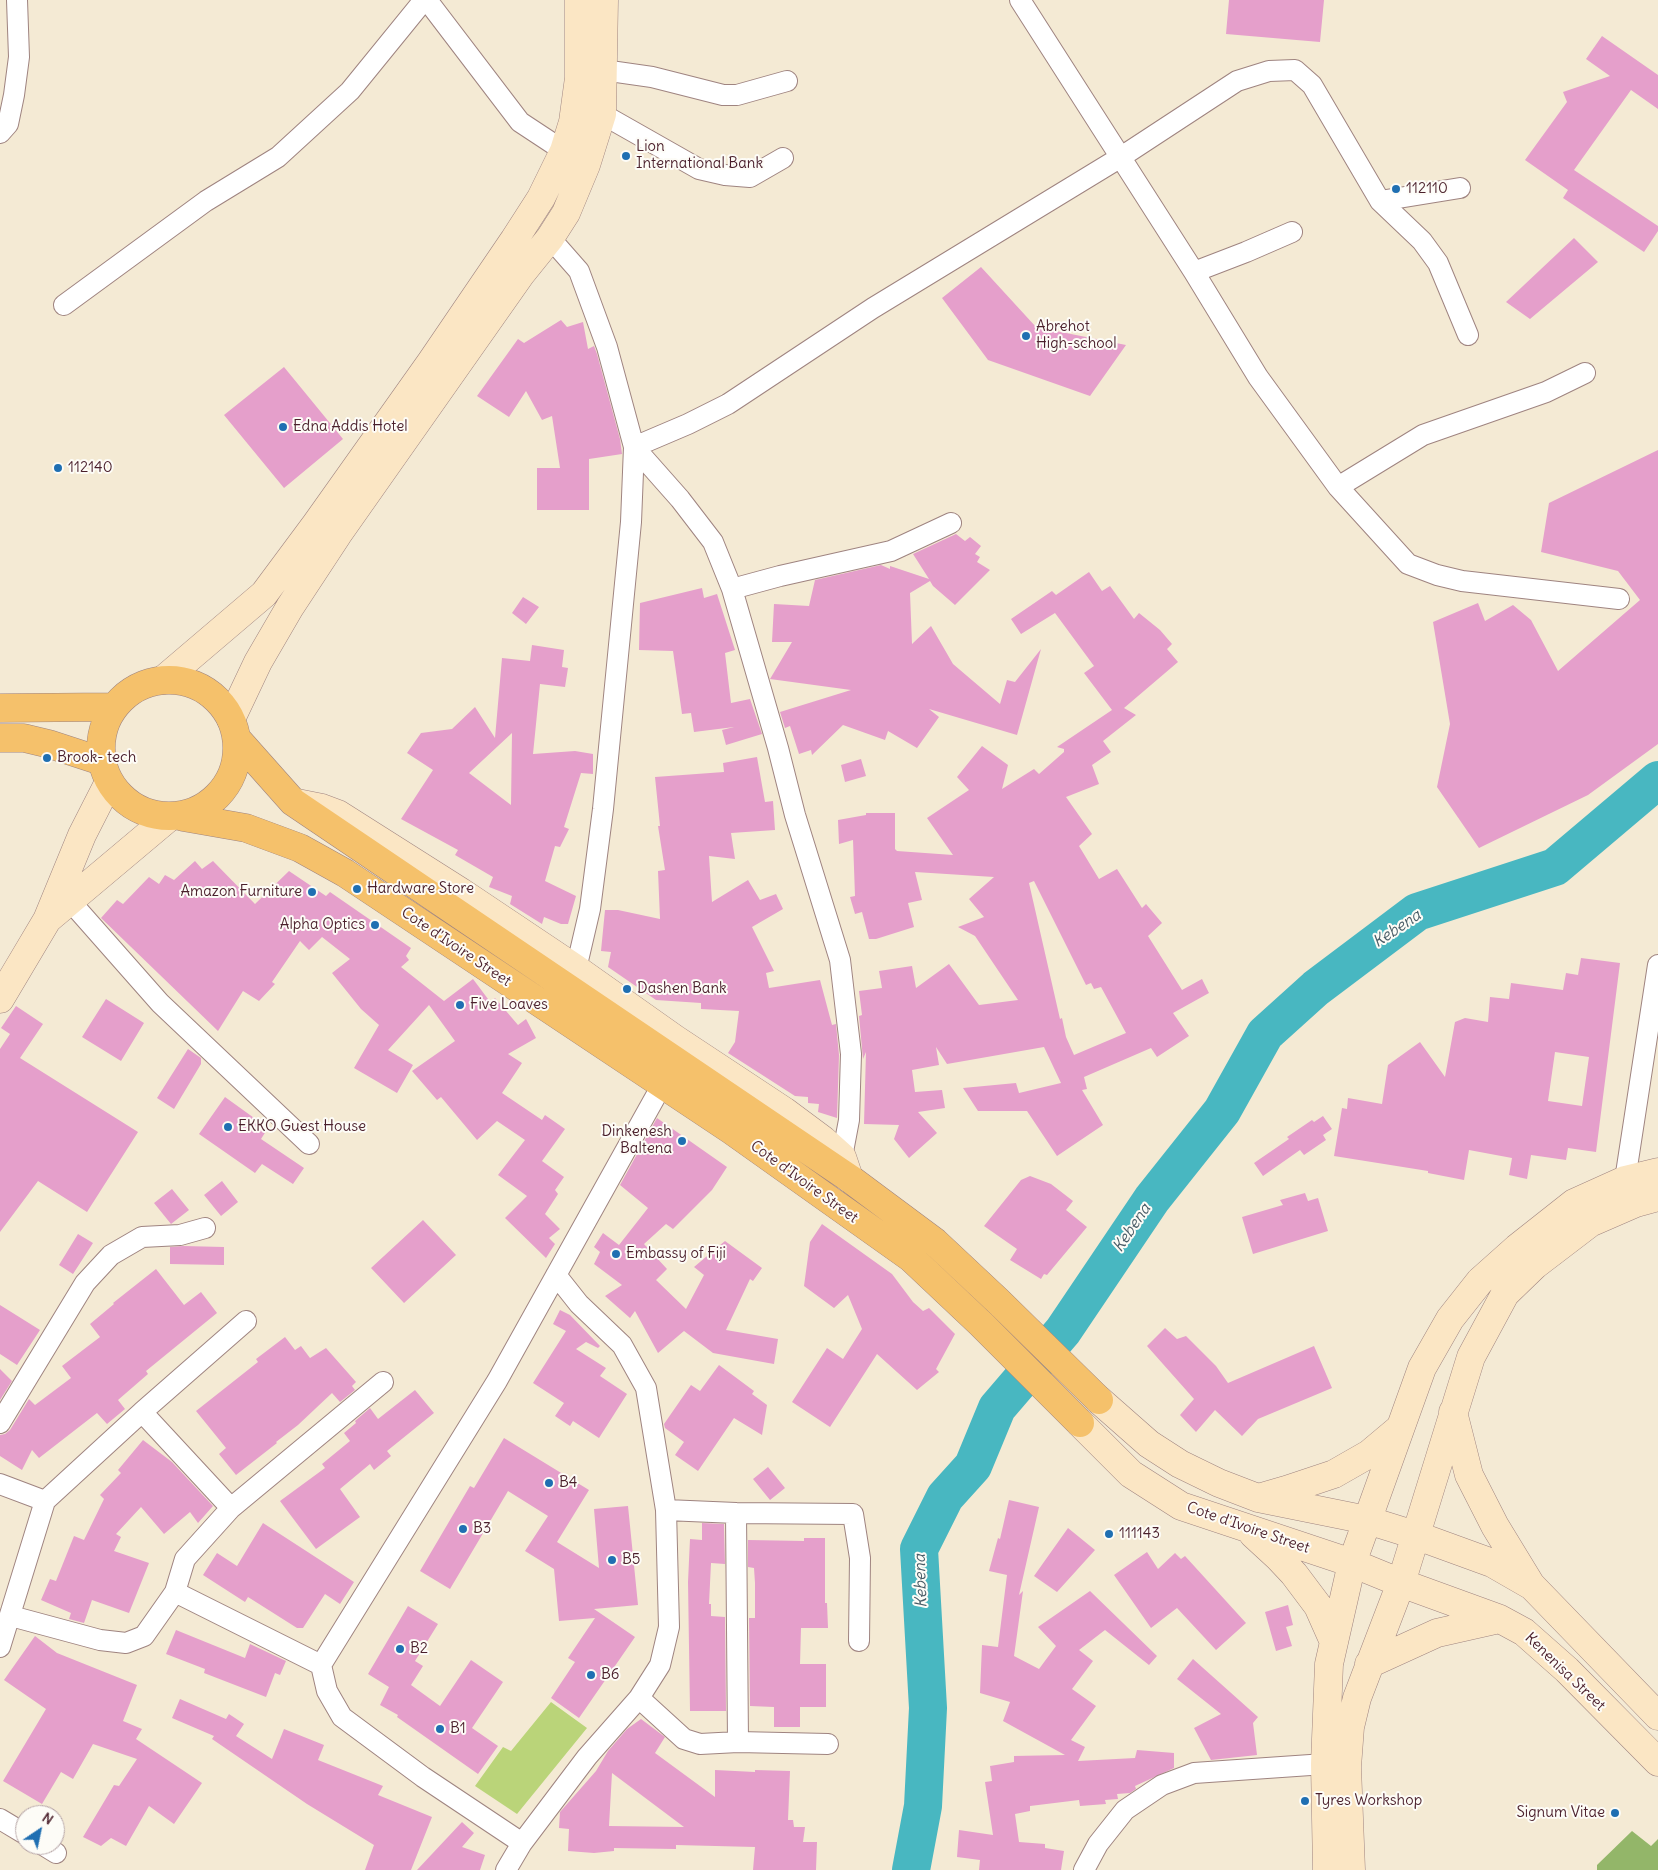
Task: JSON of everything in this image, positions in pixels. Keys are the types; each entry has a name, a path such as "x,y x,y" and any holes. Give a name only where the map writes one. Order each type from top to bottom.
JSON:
{"main road":[{"path":"163,680 264,594 333,500 514,240 541,198 564,151 572,122 579,78 579,0"},
{"path":"47,920 175,818 199,810 216,798 230,781 236,760 234,729 263,654 290,607 338,534 522,274 550,238 569,205 586,165 602,114 604,0"},
{"path":"175,818 140,810 122,798 105,772 100,744 103,728 112,708 132,690 147,683 163,680 184,682 203,689 219,702 234,729"},
{"path":"0,708 112,708"},
{"name":"Cote d'Ivoire Street","path":"234,729 293,802 846,1168"},
{"path":"0,738 24,738 49,744 105,772"},
{"path":"0,999 47,920 79,843 105,772"},
{"name":"Cote d'Ivoire Street","path":"293,802 322,808 338,814 461,892 784,1111 846,1168 934,1242 998,1301 1098,1400 1149,1444 1180,1464 1258,1498 1367,1520 1415,1535"},
{"name":"Cote d'Ivoire Street","path":"175,818 246,828 300,848 345,873 731,1130 911,1258 981,1324 1131,1474 1181,1506 1352,1564 1401,1583"},
{"path":"1327,1870 1325,1764 1329,1664 1352,1564 1422,1368 1450,1319 1480,1281 1517,1248 1574,1202 1625,1180 1658,1172"},
{"path":"1351,1870 1347,1767 1350,1727 1357,1698 1369,1664 1401,1583 1470,1357 1505,1294 1535,1265 1590,1223 1636,1203 1658,1197"},
{"path":"1453,1412 1469,1475 1491,1518 1532,1586 1658,1716"},
{"path":"1258,1498 1334,1474 1369,1454 1400,1428"},
{"path":"1244,1527 1294,1574 1318,1606 1334,1642"},
{"path":"1415,1535 1492,1564 1532,1586"},
{"name":"Kenenisa Street","path":"1401,1583 1500,1619 1524,1632 1567,1670 1658,1762"},
{"path":"1369,1664 1437,1633 1500,1619"}],"street":[{"path":"0,133 8,124 19,57 17,0"},
{"path":"64,305 206,201 278,157 350,91 426,0 520,122 564,151"},
{"path":"1020,0 1194,272 1258,377 1338,486 1408,564 1437,575 1462,581 1620,599"},
{"path":"603,70 652,77 723,95 737,95 787,81"},
{"path":"634,447 688,424 728,404 872,308 1121,157 1237,81 1269,71 1295,70 1312,85 1380,202 1422,241 1438,263 1468,335"},
{"path":"602,114 699,169 725,175 750,177 784,158"},
{"path":"1380,202 1460,188"},
{"path":"1194,272 1292,232"},
{"path":"550,238 579,271 607,347 634,447 631,522 602,809 590,909 576,969"},
{"path":"1338,486 1423,435 1546,392 1585,373"},
{"path":"634,447 680,499 713,542 732,589 778,748 795,816 840,960 851,1054 846,1168"},
{"path":"732,589 891,551 952,523"},
{"path":"70,901 160,1003 309,1144"},
{"path":"1625,1180 1658,964"},
{"path":"522,1842 423,1777 342,1717 328,1691 321,1665 497,1381 662,1084"},
{"path":"0,1423 85,1283 111,1255 142,1237 180,1235 205,1228"},
{"path":"518,1870 506,1870 522,1842 587,1757 639,1698 660,1665 668,1627 666,1510 646,1388 622,1345 579,1304 556,1275"},
{"path":"0,1648 46,1501 142,1412 246,1322"},
{"path":"11,1616 100,1640 126,1643 144,1636 174,1592 185,1559 231,1508 383,1382"},
{"path":"142,1412 231,1508"},
{"path":"0,1484 46,1501"},
{"path":"666,1510 736,1513 853,1514 860,1558 859,1641"},
{"path":"736,1513 738,1742"},
{"path":"174,1592 321,1665"},
{"path":"639,1698 684,1739 700,1744 738,1742 828,1744"},
{"path":"1084,1870 1098,1844 1125,1810 1162,1785 1194,1773 1325,1764"},
{"path":"0,1819 15,1828"}],"green space":[{"path":"551,1702 587,1728 517,1814 475,1786 503,1747 511,1751"},
{"path":"1632,1831 1651,1846 1658,1839 1658,1870 1597,1870 1597,1865"}],"building":[{"path":"1229,0 1324,0 1320,42 1226,34"},
{"path":"1602,36 1658,75 1658,109 1631,90 1574,170 1658,226 1658,231 1644,252 1563,198 1568,190 1525,160 1567,102 1563,92 1610,76 1586,59"},
{"path":"1574,238 1598,262 1530,319 1506,302"},
{"name":"Abrehot High-school","path":"981,267 1036,327 1126,345 1090,396 988,360 942,298"},
{"path":"561,320 567,327 583,322 588,349 594,346 597,354 620,439 622,454 589,459 589,510 537,510 537,468 560,468 552,416 542,420 526,391 509,417 477,396 518,339 524,343"},
{"name":"Edna Addis Hotel","path":"284,367 343,439 284,488 224,415"},
{"path":"1658,450 1658,744 1588,795 1479,848 1437,787 1450,724 1433,622 1478,603 1485,621 1513,605 1531,620 1558,671 1640,600 1618,571 1541,552 1549,503"},
{"path":"956,534 965,541 970,537 981,546 975,554 980,557 977,562 990,570 955,605 933,586 930,581 910,593 912,644 931,626 953,664 1000,704 1007,680 1015,682 1041,649 1017,735 929,709 939,717 917,748 888,731 885,740 843,725 812,755 811,750 799,754 790,726 785,728 780,712 851,690 770,679 792,642 772,642 774,604 809,606 815,580 881,565 890,569 890,566 929,579 913,554"},
{"path":"1089,572 1102,591 1110,586 1134,619 1139,613 1160,630 1172,644 1167,649 1178,662 1124,708 1136,715 1103,741 1111,752 1092,765 1099,784 1066,797 1092,834 1079,846 1099,879 1117,869 1142,908 1146,904 1162,923 1148,936 1182,990 1202,979 1209,993 1173,1013 1189,1036 1157,1057 1151,1048 1084,1077 1087,1089 1082,1090 1103,1125 1057,1156 1027,1111 978,1111 963,1088 1016,1083 1019,1093 1061,1083 1044,1047 947,1064 936,1047 939,1065 912,1070 915,1092 942,1090 945,1108 918,1112 937,1133 909,1158 894,1139 899,1125 864,1124 866,1052 863,1059 859,1016 862,1015 859,991 882,988 879,971 912,966 916,988 949,964 979,1005 1018,1000 975,936 958,927 984,917 969,899 994,877 915,872 922,900 908,903 914,927 876,939 869,939 862,912 855,914 850,897 855,896 853,840 839,844 838,820 866,815 866,813 895,813 895,849 897,851 953,855 927,818 969,790 957,777 982,746 1008,765 1002,789 1034,769 1039,774 1064,752 1064,749 1057,747 1112,710 1084,673 1094,666 1055,613 1021,634 1011,619 1052,591 1056,595","holes":["1034,881 1086,985 1091,983 1094,989 1101,987 1126,1033 1074,1055 1066,1037 1062,1018 1060,1019 1029,883"]},
{"path":"702,588 704,598 717,594 735,650 725,653 731,703 750,699 762,734 726,745 722,730 734,727 694,732 691,713 682,714 673,651 639,650 640,603"},
{"path":"523,597 539,607 526,624 512,613"},
{"path":"532,645 564,650 562,667 568,668 565,687 540,684 533,754 575,751 593,754 593,774 581,773 564,827 569,829 560,847 555,846 545,881 576,896 568,924 561,924 544,917 542,924 510,904 512,896 489,887 493,877 455,855 458,850 401,819 433,770 407,753 421,733 452,729 475,707 495,738 502,658 530,661","holes":["512,733 511,805 469,773"]},
{"path":"757,757 765,802 773,801 775,830 731,833 735,859 709,856 712,902 748,880 760,900 776,894 783,909 752,927 774,971 766,973 769,988 820,980 832,1025 836,1024 839,1055 837,1118 818,1112 819,1104 808,1103 808,1097 795,1096 728,1053 735,1042 739,1011 701,1009 701,1003 656,1000 608,967 611,952 601,951 605,910 618,910 660,919 658,871 665,870 658,826 660,826 655,777 724,772 723,763"},
{"path":"861,759 866,776 845,782 841,765"},
{"path":"195,861 202,869 213,861 255,904 289,871 326,896 330,892 411,948 406,956 409,960 401,967 444,1001 473,979 491,1003 495,998 518,1025 526,1019 536,1038 508,1054 522,1063 502,1093 542,1120 545,1115 565,1129 542,1161 564,1177 555,1190 558,1194 545,1214 560,1229 549,1238 555,1244 546,1258 505,1218 527,1196 498,1175 525,1140 497,1121 477,1140 441,1097 437,1100 412,1071 455,1041 429,1005 388,1050 413,1065 397,1093 354,1068 379,1025 361,1009 332,973 350,959 322,937 309,950 300,941 272,982 275,984 259,1001 243,991 218,1031 101,918 117,900 123,904 149,877 159,884 165,875 174,880"},
{"path":"1581,958 1620,963 1596,1152 1568,1148 1566,1160 1531,1155 1527,1179 1509,1175 1512,1158 1469,1150 1464,1180 1428,1173 1428,1171 1334,1156 1342,1108 1347,1109 1348,1098 1382,1104 1388,1065 1420,1042 1445,1077 1455,1022 1465,1018 1488,1022 1490,997 1509,999 1511,983 1563,990 1566,973 1578,975","holes":["1555,1052 1589,1057 1582,1106 1548,1101"]},
{"path":"106,999 144,1023 121,1061 82,1037"},
{"path":"16,1006 43,1024 20,1058 138,1132 87,1212 38,1181 0,1232 0,1049 10,1034 1,1028"},
{"path":"188,1049 201,1058 201,1064 174,1109 157,1098"},
{"path":"225,1097 268,1128 261,1139 304,1168 293,1184 262,1164 255,1173 199,1134"},
{"path":"1323,1116 1332,1129 1323,1135 1326,1140 1304,1155 1300,1150 1263,1176 1254,1163 1289,1139 1287,1137 1312,1120 1314,1122"},
{"path":"657,1118 727,1167 712,1190 673,1229 666,1224 644,1244 667,1269 656,1280 686,1309 704,1275 694,1267 725,1241 762,1268 753,1281 750,1279 726,1330 778,1339 774,1364 713,1353 684,1331 658,1353 635,1311 630,1318 605,1296 622,1285 594,1264 600,1252 594,1247 603,1233 619,1245 648,1208 620,1185"},
{"path":"1030,1176 1051,1184 1073,1201 1066,1210 1087,1227 1047,1275 1044,1274 1041,1279 1010,1260 1017,1249 984,1226 1021,1180"},
{"path":"222,1181 238,1202 221,1216 204,1195"},
{"path":"172,1189 189,1210 171,1224 154,1203"},
{"path":"1305,1193 1308,1201 1318,1198 1328,1231 1253,1254 1242,1217 1283,1205 1280,1200"},
{"path":"423,1220 456,1255 404,1303 371,1268"},
{"path":"822,1224 892,1274 913,1302 923,1311 929,1308 955,1334 936,1369 939,1372 917,1390 877,1354 830,1427 792,1402 827,1348 843,1359 862,1329 848,1295 834,1308 804,1286 810,1242"},
{"path":"78,1234 93,1243 73,1274 59,1265"},
{"path":"170,1247 224,1247 224,1265 170,1264"},
{"path":"156,1269 184,1305 201,1292 217,1313 146,1371 148,1374 118,1400 125,1409 107,1424 97,1413 39,1458 32,1450 22,1470 0,1456 0,1435 10,1430 29,1399 35,1405 71,1378 62,1366 100,1337 90,1324"},
{"path":"0,1305 40,1330 17,1365 0,1354"},
{"path":"560,1310 570,1315 600,1346 598,1348 586,1342 576,1349 606,1368 600,1376 627,1394 599,1438 573,1421 570,1426 555,1416 564,1403 533,1383 566,1331 553,1324"},
{"path":"1165,1328 1177,1339 1186,1336 1216,1366 1228,1383 1314,1346 1332,1388 1258,1419 1242,1436 1215,1410 1196,1432 1180,1415 1194,1399 1147,1346"},
{"path":"285,1337 295,1350 301,1346 310,1358 326,1348 356,1382 352,1386 355,1390 340,1402 332,1393 277,1443 236,1475 219,1454 226,1448 196,1411 258,1362 256,1359"},
{"path":"719,1365 754,1391 752,1394 767,1405 762,1435 734,1418 698,1471 675,1455 684,1442 665,1428 664,1424 691,1385 700,1391"},
{"path":"0,1369 12,1381 0,1400"},
{"path":"415,1390 434,1413 387,1451 391,1456 374,1470 370,1464 340,1489 360,1517 316,1549 280,1501 325,1468 322,1464 350,1441 344,1433 370,1408 378,1419"},
{"path":"504,1438 589,1490 557,1542 599,1568 594,1509 628,1506 638,1605 594,1609 635,1637 579,1718 551,1698 575,1662 568,1658 595,1618 559,1621 554,1569 525,1551 548,1516 508,1491 450,1589 420,1571 470,1486 474,1488"},
{"path":"143,1440 172,1462 213,1506 198,1523 190,1512 164,1534 141,1507 116,1534 121,1537 114,1551 149,1563 129,1613 92,1600 84,1623 69,1619 71,1613 41,1600 50,1579 56,1581 74,1536 84,1540 104,1499 100,1495 121,1473 118,1470"},
{"path":"768,1467 785,1488 770,1500 753,1479"},
{"path":"1009,1500 1039,1507 1019,1595 1023,1591 1014,1656 1039,1669 1056,1646 1038,1627 1090,1591 1157,1656 1149,1665 1105,1630 1079,1650 1093,1661 1072,1689 1096,1706 1071,1740 1085,1747 1078,1761 1135,1758 1137,1750 1174,1753 1174,1768 1135,1786 1136,1789 1130,1793 1117,1794 1118,1799 1105,1800 1106,1804 1080,1806 1079,1800 1030,1806 1030,1811 1015,1814 1019,1842 1045,1844 1045,1848 1064,1851 1061,1870 979,1870 980,1860 957,1857 959,1830 993,1835 985,1782 992,1781 990,1766 1014,1762 1014,1756 1065,1755 1003,1721 1010,1702 980,1693 982,1645 998,1647 1007,1575 989,1571 998,1538 1000,1539"},
{"path":"263,1523 354,1582 340,1604 325,1594 303,1628 297,1628 248,1597 245,1602 203,1575 217,1553 237,1566"},
{"path":"702,1523 724,1524 725,1564 711,1563 709,1604 711,1604 711,1616 725,1617 726,1711 690,1711 688,1582 690,1539 702,1540"},
{"path":"1068,1528 1095,1550 1057,1592 1034,1576"},
{"path":"804,1538 825,1538 825,1603 827,1603 828,1628 801,1628 800,1664 826,1664 826,1707 800,1707 800,1727 774,1727 774,1707 750,1706 749,1618 755,1618 755,1583 754,1568 748,1567 748,1540 804,1541"},
{"path":"1147,1552 1158,1569 1175,1553 1181,1559 1185,1556 1246,1623 1216,1650 1177,1608 1151,1628 1114,1575"},
{"path":"1288,1605 1293,1625 1286,1627 1292,1646 1276,1651 1265,1612"},
{"path":"408,1606 438,1624 415,1661 423,1666 411,1685 440,1706 471,1660 503,1682 472,1728 498,1746 478,1774 397,1717 398,1715 380,1705 389,1687 368,1674"},
{"path":"176,1630 245,1658 250,1644 286,1661 280,1675 275,1673 266,1697 204,1673 205,1669 166,1654"},
{"path":"35,1636 57,1653 137,1685 123,1721 142,1729 136,1739 202,1783 174,1824 149,1806 126,1846 111,1838 101,1846 83,1837 114,1785 119,1786 137,1759 93,1744 73,1779 61,1772 42,1804 3,1781 46,1709 4,1680"},
{"path":"1193,1659 1258,1717 1253,1723 1257,1755 1211,1760 1194,1728 1221,1714 1177,1679"},
{"path":"180,1699 226,1719 229,1714 244,1724 236,1736 272,1759 284,1729 324,1745 318,1760 383,1786 378,1795 432,1817 411,1870 365,1870 374,1845 307,1804 212,1739 214,1736 172,1718"},
{"path":"641,1719 665,1737 655,1753 715,1797 715,1770 790,1771 788,1820 793,1820 794,1827 805,1827 803,1842 817,1842 816,1870 753,1870 755,1847 676,1845 676,1849 614,1848 614,1851 594,1853 568,1851 569,1829 559,1828 560,1812 596,1771 608,1751 627,1729","holes":["612,1773 684,1827 609,1826"]},
{"path":"462,1822 474,1833 462,1847 485,1855 480,1870 417,1870"}],"waterway":[{"name":"Kebena","path":"911,1870 923,1806 928,1708 919,1549 945,1497 973,1466 997,1408 1063,1331 1152,1199 1222,1111 1265,1034 1316,988 1417,912 1555,867 1658,780"}],"place":[{"name":"Lion International Bank","path":"626,156"},
{"name":"112110","path":"1396,189"},
{"name":"Abrehot High-school","path":"1026,336"},
{"name":"Edna Addis Hotel","path":"283,427"},
{"name":"112140","path":"58,468"},
{"name":"Brook- tech","path":"47,758"},
{"name":"Hardware Store","path":"357,889"},
{"name":"Amazon Furniture","path":"312,892"},
{"name":"Alpha Optics","path":"375,925"},
{"name":"Dashen Bank","path":"627,989"},
{"name":"Five Loaves","path":"460,1005"},
{"name":"EKKO Guest House","path":"228,1127"},
{"name":"Dinkenesh Baltena","path":"682,1141"},
{"name":"Embassy of Fiji","path":"616,1254"},
{"name":"B4","path":"549,1483"},
{"name":"B3","path":"463,1529"},
{"name":"111143","path":"1109,1534"},
{"name":"B5","path":"612,1560"},
{"name":"B2","path":"400,1649"},
{"name":"B6","path":"591,1675"},
{"name":"B1","path":"440,1729"},
{"name":"Tyres Workshop","path":"1305,1801"},
{"name":"Signum Vitae","path":"1615,1813"}]}
